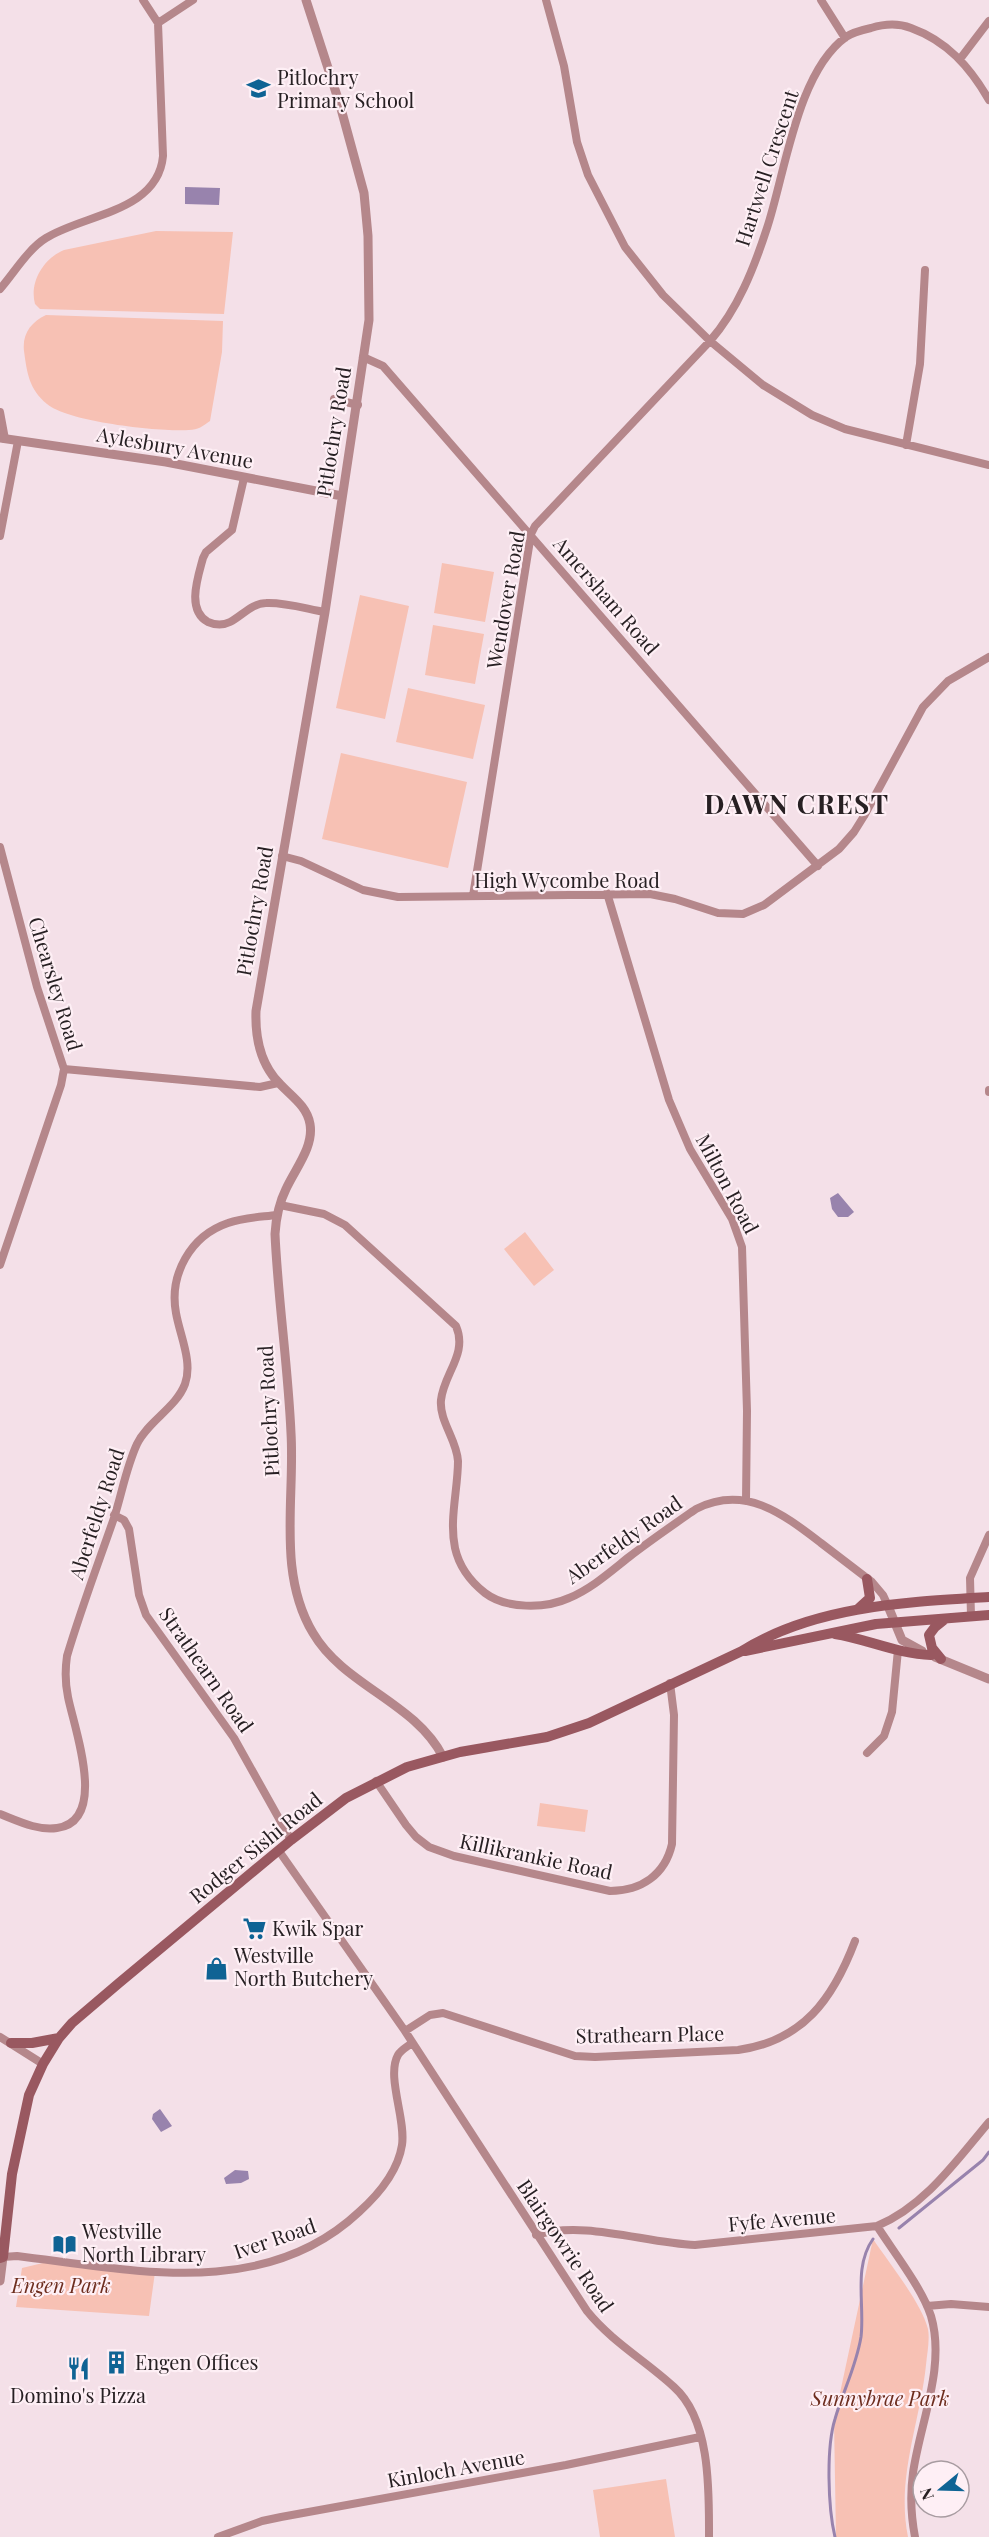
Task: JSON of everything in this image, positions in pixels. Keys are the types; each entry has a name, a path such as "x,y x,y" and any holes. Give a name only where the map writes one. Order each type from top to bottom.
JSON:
{"main road":[{"path":"853,1612 870,1598 867,1579"},
{"name":"Rodger Sishi Road","path":"2,2258 17,2145 29,2095 43,2064 59,2038 72,2023 119,1983 291,1840 346,1798 407,1767 443,1757 547,1737 589,1724 670,1683 790,1628 853,1612 888,1606 989,1597"},
{"name":"Rodger Sishi Road","path":"742,1651 825,1633 892,1622 989,1616"},
{"path":"936,1657 928,1639 931,1631 945,1619"},
{"path":"825,1633 868,1640 898,1650 936,1657"},
{"path":"11,2043 41,2043 59,2038"}],"street":[{"path":"0,289 43,240 140,197 156,182 163,156 158,23 143,0"},
{"path":"158,23 193,0"},
{"name":"Pitlochry Road","path":"306,0 340,105 364,193 369,320 325,612 255,1021 261,1054 278,1083 305,1110 310,1127 307,1149 277,1215 275,1245 292,1436 292,1568 296,1594 309,1626 322,1646 347,1670 423,1728 437,1745 443,1757"},
{"path":"546,0 564,66 577,142 596,193 634,261 663,295 710,341 763,385 812,415 845,429 989,465"},
{"path":"821,0 846,38"},
{"path":"960,59 989,21"},
{"name":"Hartwell Crescent","path":"710,341 726,320 753,267 804,99 828,56 846,38 885,24 906,26 928,34 970,69 989,100"},
{"path":"906,445 920,364 925,270"},
{"name":"Wendover Road","path":"473,896 531,534 538,523 710,341"},
{"name":"Amersham Road","path":"363,357 383,366 818,866"},
{"path":"334,399 357,405"},
{"path":"0,412 3,438"},
{"name":"Aylesbury Avenue","path":"3,438 166,462 342,496"},
{"path":"0,536 18,441"},
{"path":"244,478 232,530 206,552 203,558 195,597 201,616 211,623 222,625 233,621 254,606 266,603 325,612"},
{"name":"High Wycombe Road","path":"282,855 374,893 411,898 607,893 663,896 718,913 736,915 750,912 764,905 839,849 854,832 917,716 927,702 948,681 989,657"},
{"name":"Chearsley Road","path":"0,847 37,987 64,1069 61,1085 0,1265"},
{"name":"Milton Road","path":"607,893 669,1100 690,1149 732,1218 742,1247 747,1411 746,1501"},
{"path":"64,1069 260,1086 278,1083"},
{"name":"Aberfeldy Road","path":"280,1205 324,1214 345,1225 456,1326 459,1348 442,1393 441,1405 458,1457 454,1538 462,1567 489,1596 506,1603 527,1604 546,1604 567,1599 594,1584 696,1509 723,1499 746,1501 777,1510 867,1579 883,1595 888,1606"},
{"name":"Aberfeldy Road","path":"0,1814 30,1826 58,1828 76,1819 83,1808 86,1783 68,1695 67,1656 131,1458 142,1435 180,1394 186,1382 187,1360 175,1299 177,1277 185,1257 205,1235 225,1224 245,1218 277,1215"},
{"name":"Strathearn Road","path":"114,1515 124,1520 129,1528 139,1595 146,1615 234,1738 291,1840"},
{"path":"972,1616 969,1598 970,1578 989,1535"},
{"path":"888,1606 892,1622 906,1644 989,1679"},
{"path":"867,1753 884,1736 892,1712 898,1650"},
{"name":"Killikrankie Road","path":"376,1781 416,1837 435,1850 610,1891 637,1888 660,1870 670,1854 674,1818 674,1715 670,1683"},
{"path":"279,1851 405,2031"},
{"name":"Strathearn Place","path":"405,2031 430,2015 443,2013 575,2056 595,2057 762,2047 777,2041 811,2017 848,1960 855,1941"},
{"name":"Blairgowrie Road","path":"405,2031 536,2235 595,2322 682,2395 691,2408 700,2437 707,2474 710,2537"},
{"path":"0,2037 43,2064"},
{"name":"Iver Road","path":"2,2258 17,2256 143,2272 205,2274 249,2269 316,2244 332,2235 368,2205 384,2185 397,2163 403,2136 394,2065 399,2053 412,2043"},
{"name":"Fyfe Avenue","path":"536,2235 555,2230 581,2230 676,2244 695,2244 877,2226 901,2214 922,2197 989,2122"},
{"path":"877,2226 927,2306 933,2324 935,2358 913,2475 911,2505 915,2537"},
{"name":"Rodger Sishi Road","path":"0,2281 2,2258"},
{"path":"927,2306 943,2303 989,2307"},
{"name":"Kinloch Avenue","path":"218,2537 262,2521 566,2465 700,2437"}],"green space":[{"path":"156,231 233,232 224,314 40,309 35,304 36,279 44,265 57,254 64,250"},
{"path":"46,315 223,321 222,352 210,421 192,430 137,427 74,416 47,404 36,392 30,380 24,351 24,339 29,329"},
{"path":"442,563 494,572 485,622 434,613"},
{"path":"360,595 409,606 385,719 336,708"},
{"path":"433,625 484,634 475,684 425,675"},
{"path":"408,688 485,705 473,759 396,742"},
{"path":"341,753 467,782 448,868 322,839"},
{"path":"525,1232 554,1270 534,1286 504,1249"},
{"path":"540,1803 588,1810 585,1832 537,1826"},
{"name":"Sunnybrae Park","path":"873,2239 912,2295 929,2333 923,2387 907,2472 905,2515 908,2537 836,2537 834,2421"},
{"name":"Engen Park","path":"51,2261 155,2272 149,2316 16,2307 22,2268"},
{"path":"666,2479 675,2537 600,2537 593,2490"}],"shaded area":[{"path":"185,187 220,188 219,205 185,204"},
{"path":"838,1193 854,1212 848,1217 838,1217 832,1209 830,1198"},
{"path":"160,2109 172,2126 161,2132 152,2119 153,2114"},
{"path":"235,2170 248,2171 249,2179 241,2183 226,2184 224,2178"}],"waterway":[{"path":"899,2228 983,2160 989,2152"},
{"path":"835,2537 830,2495 830,2446 835,2419 859,2348 862,2325 861,2274 867,2250 873,2239"}],"place":[{"name":"Pitlochry Primary School","path":"259,89"},
{"name":"Kwik Spar","path":"254,1929"},
{"name":"Westville North Butchery","path":"216,1968"},
{"name":"Westville North Library","path":"64,2244"},
{"name":"Engen Offices","path":"117,2363"},
{"name":"Domino's Pizza","path":"78,2369"}],"district":[{"name":"DAWN CREST","path":"797,805"}]}
